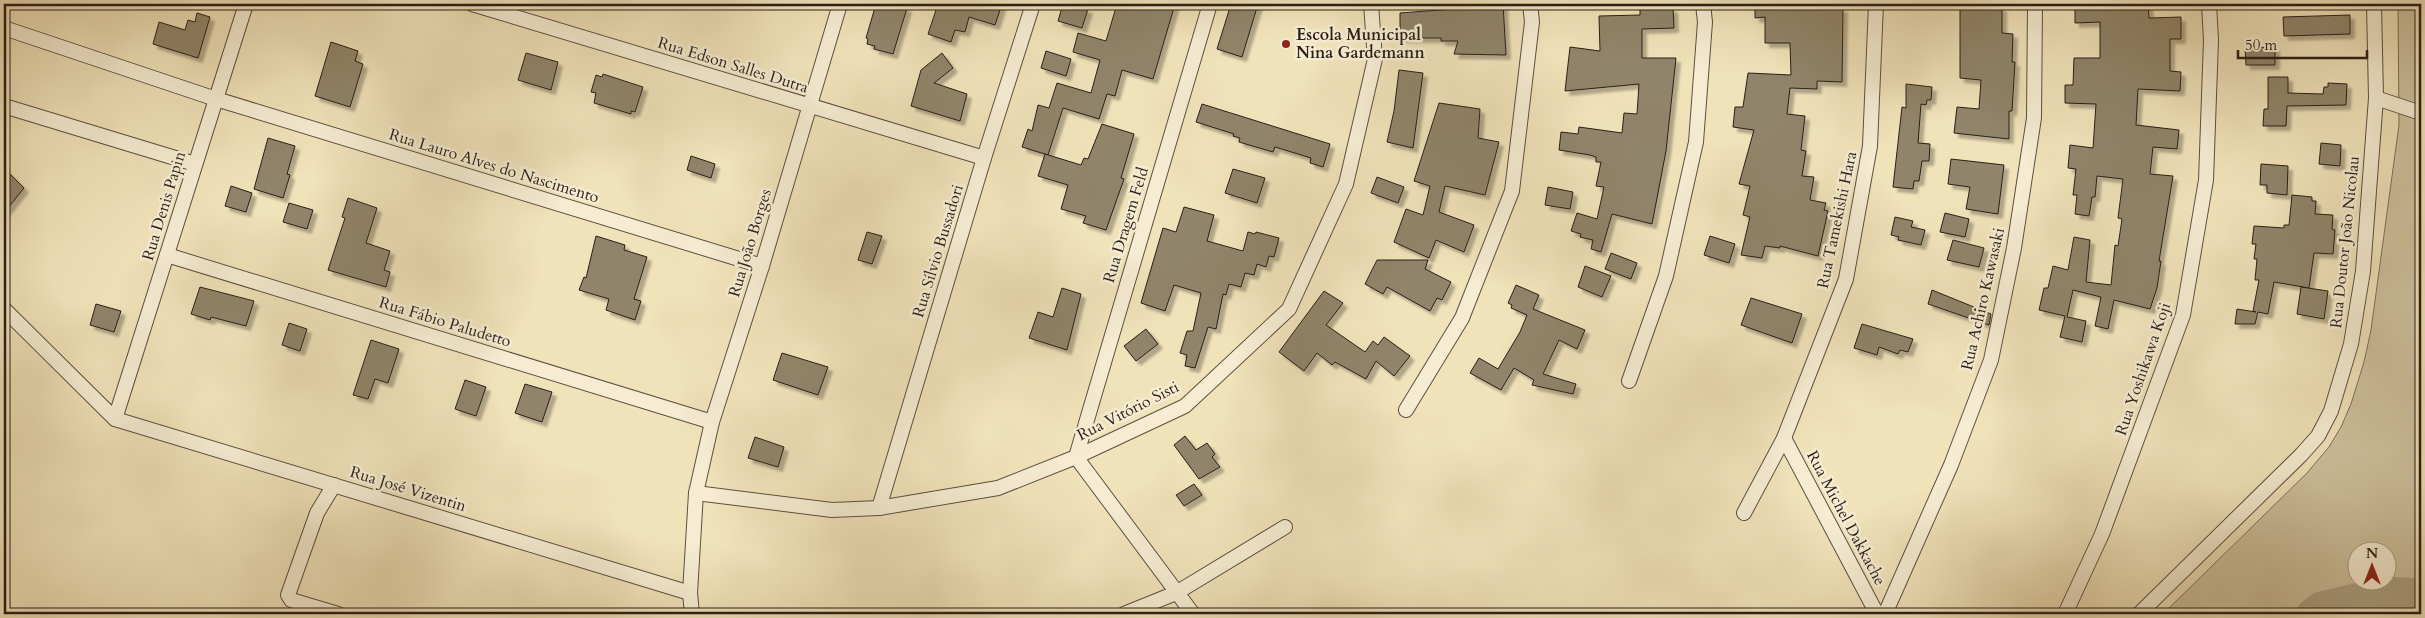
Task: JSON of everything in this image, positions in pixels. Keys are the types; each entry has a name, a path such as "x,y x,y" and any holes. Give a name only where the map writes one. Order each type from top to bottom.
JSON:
{"street":[{"name":"Rua Denis Papin","path":"116,419 246,4"},
{"name":"Rua Edson Salles Dutra","path":"472,4 984,158"},
{"name":"Rua João Borges","path":"692,614 690,593 696,493 712,422 762,266 840,4"},
{"name":"Rua Sílvio Bussadori","path":"879,508 984,158 1033,4"},
{"name":"Rua Dragem Feld","path":"1076,457 1210,4"},
{"name":"Rua Vitório Sisti","path":"696,493 832,510 879,508 998,488 1076,457 1185,406 1289,309 1346,184 1375,59 1371,4"},
{"path":"1406,410 1462,318 1512,191 1532,22 1530,4"},
{"path":"1629,381 1666,276 1696,142 1704,22 1703,4"},
{"name":"Rua Tamekishi Hara","path":"1744,512 1784,438 1846,279 1870,146 1876,4"},
{"name":"Rua Achiro Kawasaki","path":"1885,614 1951,465 1991,360 2014,248 2034,118 2036,4"},
{"name":"Rua Yoshikawa Koji","path":"2065,614 2102,534 2183,316 2206,180 2211,40 2208,4"},
{"name":"Rua Doutor João Nicolau","path":"2139,614 2301,455 2318,436 2331,410 2351,344 2363,271 2376,98 2374,4"},
{"name":"Rua Lauro Alves do Nascimento","path":"4,28 216,99 762,266"},
{"path":"2376,98 2421,113"},
{"path":"4,106 195,164"},
{"name":"Rua Fábio Paludetto","path":"167,255 712,422"},
{"path":"4,309 116,419"},
{"name":"Rua José Vizentin","path":"116,419 690,593"},
{"name":"Rua Michel Dakkache","path":"1784,438 1877,614"},
{"path":"1076,457 1193,614"},
{"path":"334,485 317,513 288,595 291,600 338,614"},
{"path":"1124,614 1176,593 1285,527"}],"shaded area":[{"path":"2398,4 2421,4 2421,614 2163,614 2307,473 2329,447 2341,427 2351,404 2364,362 2371,330 2399,125"}],"building":[{"path":"876,4 894,4 907,8 893,54 874,49 875,46 867,44 868,39 866,38"},
{"path":"938,4 1002,4 995,25 969,17 965,32 955,30 951,42 928,34"},
{"path":"1063,4 1088,9 1082,28 1058,21"},
{"path":"1117,4 1175,4 1153,79 1122,70 1115,96 1107,94 1099,119 1063,108 1048,155 1022,147 1028,129 1032,131 1038,105 1049,108 1057,83 1091,93 1100,60 1073,52 1078,33 1106,41"},
{"path":"1231,4 1258,4 1242,57 1217,49"},
{"path":"1503,4 1506,55 1454,54 1458,41 1441,41 1441,38 1400,38 1400,13 1453,9 1452,5"},
{"path":"1755,4 1782,4 1783,7 1843,8 1842,82 1817,81 1817,89 1790,88 1787,114 1805,116 1801,150 1806,151 1802,176 1814,177 1810,200 1826,203 1824,210 1828,211 1818,256 1780,246 1780,248 1765,246 1762,258 1741,255 1750,217 1743,215 1750,186 1739,184 1754,130 1733,127 1735,107 1743,107 1748,73 1791,75 1790,43 1765,43 1765,17 1755,18"},
{"path":"1960,4 1989,4 1989,7 2002,7 2002,33 2013,34 2012,62 2015,62 2012,111 2009,111 2009,139 1954,133 1957,107 1979,109 1981,80 1960,78"},
{"path":"2075,4 2148,4 2149,18 2181,17 2181,39 2170,39 2170,71 2181,72 2180,91 2138,89 2136,125 2179,130 2177,149 2153,147 2150,174 2173,176 2159,261 2161,261 2157,288 2150,309 2114,300 2108,329 2095,326 2101,297 2073,290 2067,317 2086,321 2082,342 2060,337 2065,316 2039,310 2044,288 2048,288 2053,266 2068,270 2074,237 2090,240 2086,282 2111,285 2115,245 2118,246 2122,219 2118,218 2123,179 2097,176 2095,197 2092,197 2089,216 2075,214 2077,195 2073,195 2076,169 2068,168 2070,145 2093,148 2096,104 2065,103 2065,85 2073,85 2074,58 2100,58 2100,22 2075,23"},
{"path":"1673,8 1674,28 1642,29 1642,58 1676,58 1666,151 1652,224 1612,214 1601,252 1591,249 1593,240 1580,237 1581,234 1571,231 1577,213 1597,219 1604,187 1596,186 1601,162 1596,162 1596,157 1590,155 1559,150 1561,132 1578,134 1579,127 1622,133 1624,113 1637,114 1639,84 1565,91 1570,47 1600,51 1599,16 1640,15 1640,9"},
{"path":"197,13 210,17 198,58 153,44 159,22 185,30 188,20 195,22"},
{"path":"2350,15 2350,34 2284,36 2283,17"},
{"path":"331,42 358,51 355,61 363,64 350,107 315,96"},
{"path":"2275,47 2275,65 2246,65 2245,48"},
{"path":"1046,51 1071,59 1066,76 1041,68"},
{"path":"526,53 558,62 551,90 518,80"},
{"path":"942,53 953,68 934,83 967,94 960,121 911,106 921,70"},
{"path":"1399,70 1423,73 1413,148 1387,142 1394,111"},
{"path":"603,74 643,87 635,112 631,111 631,114 594,103 596,93 591,92 596,75 602,77"},
{"path":"2268,77 2288,77 2288,93 2323,94 2324,87 2328,87 2328,83 2347,84 2346,105 2287,106 2286,126 2263,126 2264,109 2268,109"},
{"path":"1906,84 1932,87 1931,100 1927,100 1926,105 1921,104 1918,143 1930,144 1929,161 1922,161 1919,181 1914,181 1913,189 1893,187 1902,107 1906,108"},
{"path":"1439,103 1480,109 1478,138 1499,142 1485,195 1445,186 1439,212 1474,225 1464,252 1436,240 1429,258 1394,242 1406,209 1423,215 1430,186 1414,181"},
{"path":"1202,104 1330,144 1323,167 1310,163 1311,158 1275,147 1273,152 1239,142 1240,138 1233,136 1234,134 1196,122"},
{"path":"1102,124 1134,134 1121,178 1124,179 1106,230 1083,223 1086,216 1061,209 1068,185 1038,176 1045,154 1081,165 1084,158 1088,159"},
{"path":"268,138 295,146 287,174 290,175 283,198 254,189"},
{"path":"2321,143 2341,145 2340,166 2319,164"},
{"path":"691,156 715,164 711,178 687,170"},
{"path":"1951,159 2004,165 1998,214 1966,209 1970,187 1948,184"},
{"path":"2261,164 2288,166 2287,195 2267,193 2267,185 2260,185"},
{"path":"4,168 24,188 4,213"},
{"path":"1233,169 1265,178 1257,203 1225,193"},
{"path":"1377,177 1404,187 1398,203 1371,193"},
{"path":"231,186 252,193 246,212 225,206"},
{"path":"1548,187 1573,192 1570,209 1545,205"},
{"path":"2292,195 2312,197 2312,201 2316,201 2315,214 2333,215 2332,229 2335,230 2333,254 2314,253 2309,288 2274,282 2268,314 2258,312 2255,324 2235,324 2237,309 2256,312 2253,311 2259,280 2255,280 2257,259 2254,259 2256,244 2252,244 2254,226 2284,228 2284,225 2289,225"},
{"path":"348,198 377,208 366,243 390,251 384,270 390,272 386,287 328,270 345,218 342,217"},
{"path":"289,203 313,210 307,229 283,222"},
{"path":"1184,207 1214,215 1207,241 1243,251 1248,232 1255,234 1256,232 1279,238 1274,257 1269,256 1266,267 1257,264 1254,275 1245,273 1241,287 1229,284 1226,295 1223,294 1216,329 1208,327 1195,368 1185,366 1187,355 1180,353 1187,331 1193,331 1201,293 1174,285 1165,311 1141,303 1163,228 1176,232"},
{"path":"1945,213 1969,219 1965,237 1940,232"},
{"path":"1895,217 1913,221 1911,227 1925,230 1921,245 1898,240 1899,237 1891,235"},
{"path":"867,232 882,236 872,264 858,260"},
{"path":"596,236 625,245 624,250 647,257 634,299 641,301 635,320 606,310 609,299 579,290 584,277 586,278"},
{"path":"1710,236 1735,244 1729,263 1704,255"},
{"path":"1953,240 1984,248 1979,267 1947,260"},
{"path":"1611,253 1637,263 1631,279 1605,269"},
{"path":"1377,260 1428,260 1425,269 1451,282 1442,300 1437,298 1430,311 1387,287 1383,294 1365,284"},
{"path":"1585,266 1611,276 1602,297 1578,287"},
{"path":"1516,285 1539,295 1533,309 1585,330 1577,349 1559,340 1543,374 1576,384 1573,394 1532,385 1534,380 1514,368 1501,390 1470,373 1479,358 1498,369 1520,332 1527,315 1511,308 1512,305 1508,303"},
{"path":"200,287 254,301 246,326 211,317 210,320 191,314"},
{"path":"2301,287 2328,291 2324,319 2297,314"},
{"path":"1062,288 1081,294 1067,350 1029,338 1038,312 1053,317"},
{"path":"1932,290 1991,314 1989,325 1928,304"},
{"path":"1324,291 1343,303 1326,325 1365,352 1373,341 1378,345 1384,337 1410,356 1394,376 1376,361 1366,379 1335,362 1332,365 1317,353 1304,371 1279,352"},
{"path":"1751,298 1802,314 1792,343 1741,325"},
{"path":"96,304 121,311 114,332 90,325"},
{"path":"289,323 307,329 300,351 282,345"},
{"path":"1862,324 1913,339 1908,352 1900,350 1898,354 1879,347 1877,355 1854,348"},
{"path":"1146,329 1158,344 1136,361 1124,346"},
{"path":"371,340 399,349 388,383 375,379 368,399 353,395"},
{"path":"782,353 828,367 818,395 773,380"},
{"path":"465,380 486,387 476,416 455,409"},
{"path":"525,384 552,392 542,422 515,413"},
{"path":"1185,436 1196,450 1207,443 1215,454 1212,457 1220,467 1199,479 1174,445"},
{"path":"755,437 784,447 778,467 748,458"},
{"path":"1194,484 1202,495 1184,506 1176,495"}],"waterway":[{"path":"2312,614 2321,607 2384,592 2421,594"}],"place":[{"name":"Escola Municipal Nina Gardemann","path":"1286,44"}]}
